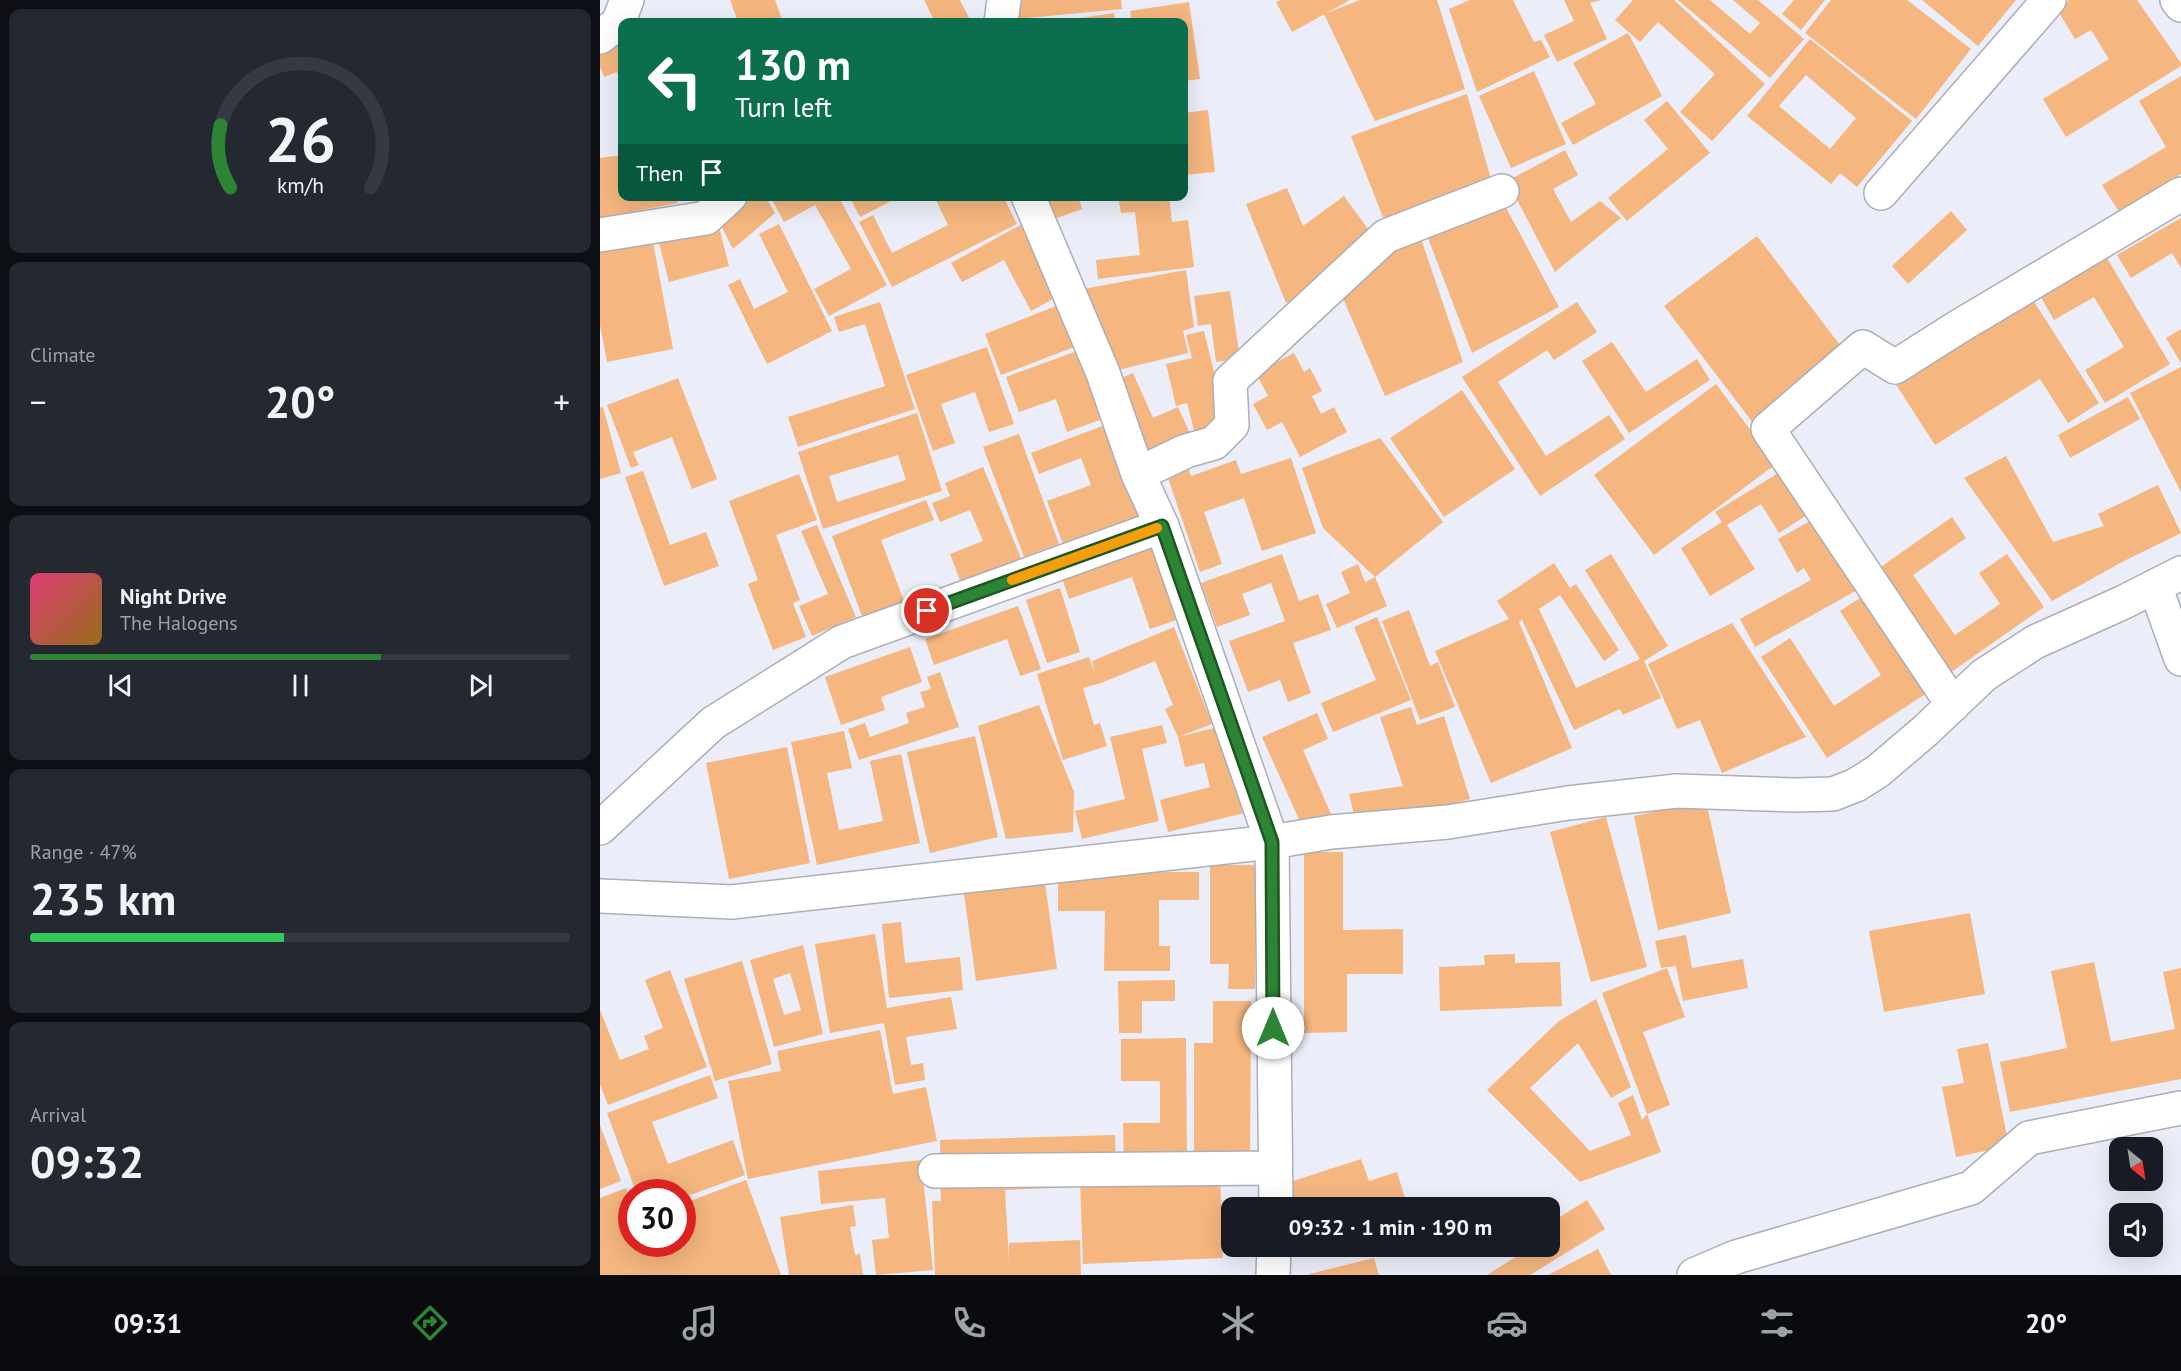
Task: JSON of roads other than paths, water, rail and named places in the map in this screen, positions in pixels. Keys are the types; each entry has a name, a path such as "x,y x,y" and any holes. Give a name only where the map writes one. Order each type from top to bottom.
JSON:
{"street":[{"path":"620,18 627,0"},
{"path":"1002,18 1004,0"},
{"path":"1881,194 2049,0"},
{"path":"2177,0 2181,5"},
{"path":"600,37 618,22"},
{"path":"1138,474 1186,451 1214,443 1232,425 1230,381 1386,236 1502,191"},
{"path":"1953,705 1768,429 1863,347 1895,367 2181,194"},
{"path":"600,235 706,218 725,201"},
{"path":"1030,201 1103,373 1138,474 1162,526 1272,842 1275,1197"},
{"path":"600,828 713,723 842,642 1162,526"},
{"path":"600,896 732,902 1272,842 1331,832 1448,822 1568,803 1677,791 1833,794 1856,785 1878,771 1984,675 2035,642 2124,602 2168,579 2181,659"},
{"path":"1694,1275 1736,1257 1971,1188 2028,1138 2181,1108"},
{"path":"935,1171 1274,1168"},
{"path":"1273,1275 1274,1257"}]}
